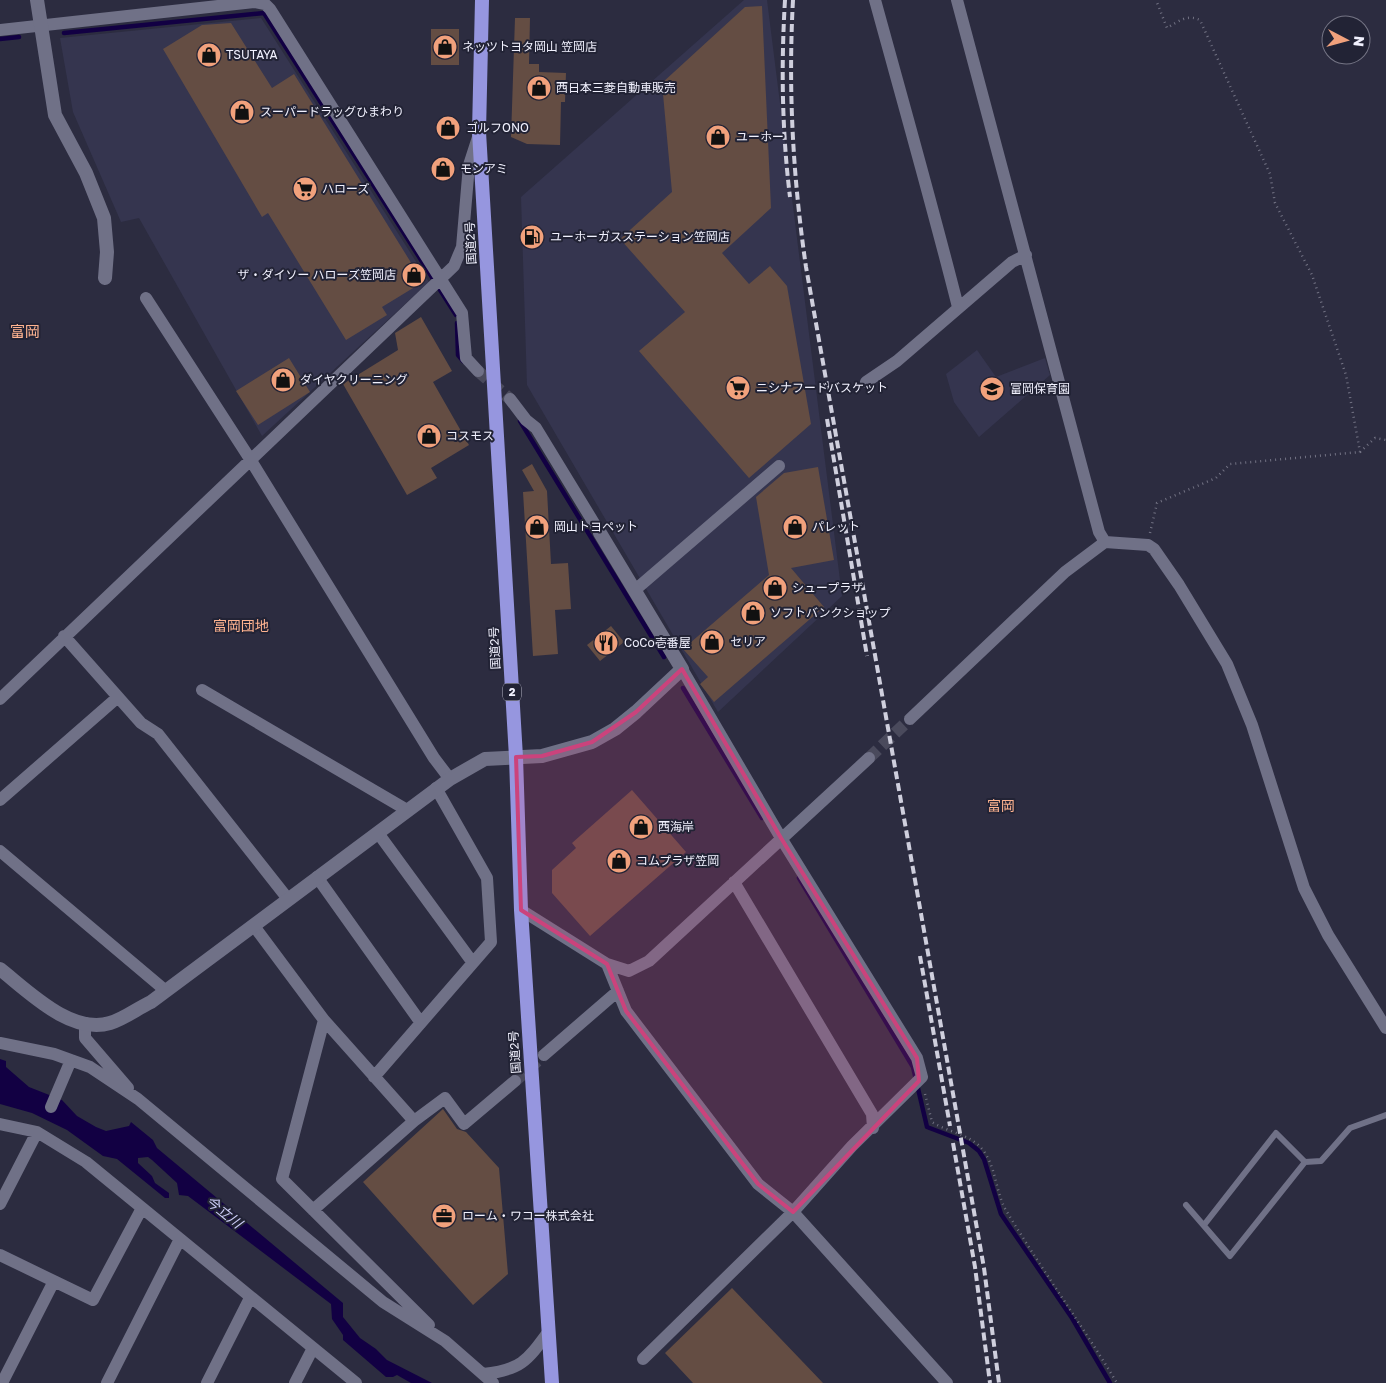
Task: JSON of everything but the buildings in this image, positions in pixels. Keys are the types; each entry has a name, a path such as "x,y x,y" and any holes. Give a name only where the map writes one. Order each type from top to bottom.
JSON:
{"highway":[{"name":"国道2号","path":"482,0 479,132 516,757 521,910 552,1383"}],"street":[{"path":"37,0 55,115 86,173 104,218 107,252 104,278"},
{"path":"875,0 925,176 958,307"},
{"path":"957,0 1100,532 1105,542"},
{"path":"0,30 254,2 265,4 275,17 437,282 462,313 466,358 478,371"},
{"path":"0,699 454,266 462,247 469,165 479,132"},
{"path":"866,382 897,361 1012,262 1026,255"},
{"path":"146,298 250,459 434,758 450,779"},
{"path":"510,399 526,420 536,428 682,669 777,841 917,1058 918,1081 873,1128 852,1146 793,1212 643,1359"},
{"path":"635,590 778,466"},
{"path":"910,719 1065,572 1105,542 1148,545 1159,555 1179,585 1227,664 1252,724 1304,888 1328,935 1386,1028"},
{"path":"64,636 141,723 158,734 288,899"},
{"path":"0,969 55,1012 85,1024 110,1024 151,1002 450,779 485,759 542,756 592,742 615,729 636,712 682,669"},
{"path":"202,690 407,810"},
{"path":"0,800 118,697"},
{"path":"521,910 607,964 629,971 649,961 869,758"},
{"path":"374,1077 491,942 487,878 436,788"},
{"path":"378,833 473,963"},
{"path":"0,852 166,991"},
{"path":"317,877 421,1024"},
{"path":"734,882 872,1114 873,1128"},
{"path":"254,926 324,1020 414,1121"},
{"path":"607,964 626,1012 758,1184 793,1212 947,1383"},
{"path":"544,1055 618,991"},
{"path":"324,1020 282,1179 445,1340 493,1383"},
{"path":"85,1024 85,1038 138,1099"},
{"path":"0,1043 54,1054 69,1065 90,1067 138,1099 383,1302 445,1340"},
{"path":"51,1107 69,1065"},
{"path":"313,1210 414,1121 445,1098 464,1124 515,1081"},
{"path":"0,1124 37,1132 86,1162 356,1383"},
{"path":"0,1204 37,1132"},
{"path":"0,1255 93,1300 142,1208"},
{"path":"107,1383 180,1239"},
{"path":"6,1382 54,1281"},
{"path":"207,1383 250,1298"},
{"path":"483,1374 507,1372 525,1360 549,1331"},
{"path":"295,1383 313,1348"}],"lane":[{"path":"1186,1205 1230,1256 1305,1162 1321,1161 1350,1128 1386,1115"},
{"path":"1204,1225 1276,1133 1305,1162"}],"path":[{"path":"1156,0 1167,28 1185,18 1192,17 1200,20 1270,174 1275,203 1312,275 1346,375 1360,452"},
{"path":"1148,545 1153,512 1157,503 1216,478 1230,464 1360,452 1374,438 1386,440"},
{"path":"918,1081 932,1122 970,1139 981,1147 989,1159 1005,1210 1083,1327 1117,1383"}],"highlighted area":[{"path":"682,669 781,838 917,1058 919,1081 793,1212 758,1184 626,1011 607,964 521,910 516,757 542,756 592,742 636,712"}],"shaded area":[{"path":"744,0 767,0 842,596 718,712 527,385 521,197"},
{"path":"261,18 429,282 262,436 139,218 121,222 73,112 60,38"},
{"name":"富岡保育園","path":"977,350 996,377 1045,358 1050,375 979,437 954,402 946,374"}],"water":[{"name":"今立川","path":"0,1059 6,1061 6,1067 29,1087 62,1100 77,1116 96,1127 106,1131 129,1126 131,1122 153,1140 157,1148 343,1303 343,1317 360,1338 376,1349 387,1360 432,1383 411,1383 397,1375 386,1377 343,1340 343,1335 332,1319 331,1304 188,1196 179,1195 177,1183 148,1157 138,1158 138,1163 152,1176 155,1183 169,1193 169,1198 165,1198 117,1159 103,1156 67,1130 32,1113 0,1104"}],"waterway":[{"path":"64,33 264,13 456,315"},
{"path":"0,39 19,37"},
{"path":"457,323 458,355 463,361"},
{"path":"520,421 664,657"},
{"path":"683,688 762,818"},
{"path":"799,878 913,1067 927,1127 969,1143 979,1151 984,1159 1001,1214 1072,1318 1110,1383"}],"tunnel":[{"path":"478,371 510,399"},
{"path":"869,758 910,719"},
{"path":"515,1081 544,1055"}],"railway":[{"path":"785,0 783,99 790,197"},
{"path":"793,0 791,101 795,167 806,267 984,1268 999,1383"},
{"path":"827,419 867,656"},
{"path":"920,956 950,1126"},
{"path":"953,1143 975,1267 990,1383"}],"place":[{"name":"ネッツトヨタ岡山 笠岡店","path":"445,47"},
{"name":"TSUTAYA","path":"209,55"},
{"name":"西日本三菱自動車販売","path":"539,88"},
{"name":"スーパードラッグひまわり","path":"242,112"},
{"name":"ゴルフONO","path":"448,128"},
{"name":"ユーホー","path":"718,137"},
{"name":"モンアミ","path":"443,169"},
{"name":"ハローズ","path":"305,189"},
{"name":"ユーホーガスステーション笠岡店","path":"532,237"},
{"name":"ザ・ダイソー ハローズ笠岡店","path":"414,275"},
{"name":"ダイヤクリーニング","path":"283,380"},
{"name":"ニシナフードバスケット","path":"738,388"},
{"name":"富岡保育園","path":"992,389"},
{"name":"コスモス","path":"429,436"},
{"name":"岡山トヨペット","path":"537,527"},
{"name":"パレット","path":"795,527"},
{"name":"シュープラザ","path":"775,588"},
{"name":"ソフトバンクショップ","path":"753,613"},
{"name":"セリア","path":"712,642"},
{"name":"CoCo壱番屋","path":"606,643"},
{"name":"西海岸","path":"641,827"},
{"name":"コムプラザ笠岡","path":"619,861"},
{"name":"ローム・ワコー株式会社","path":"444,1216"}],"district":[{"name":"富岡","path":"25,332"},
{"name":"富岡団地","path":"241,626"},
{"name":"富岡","path":"1001,806"}]}
